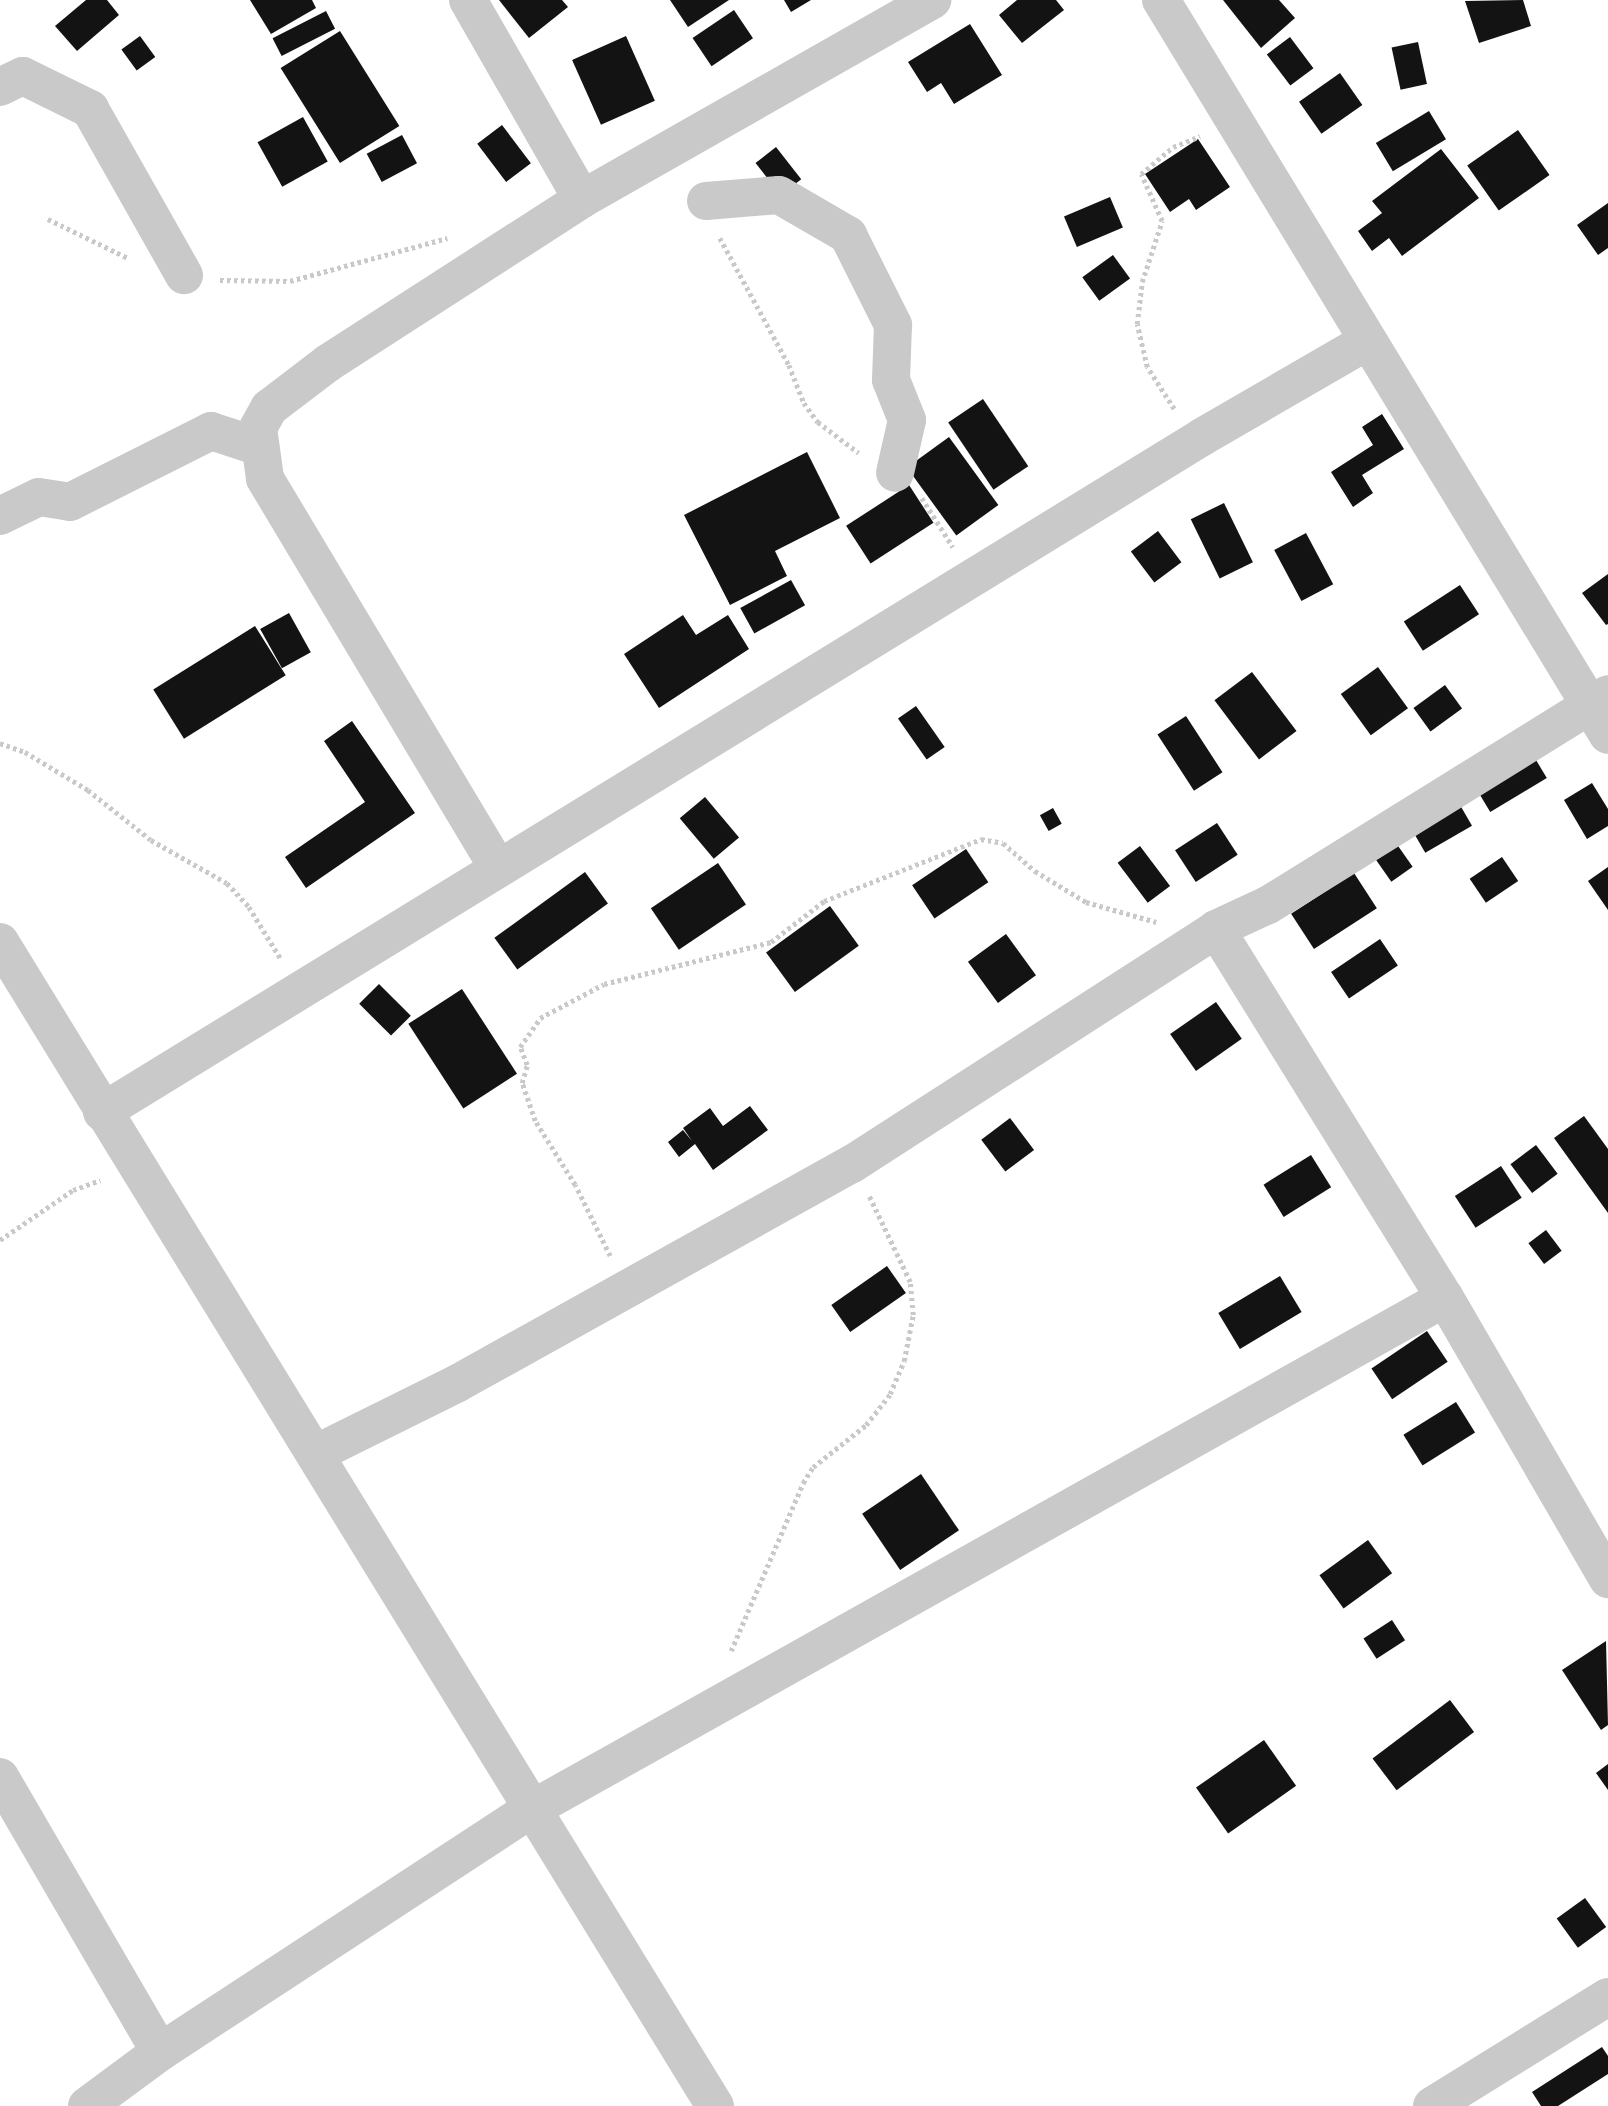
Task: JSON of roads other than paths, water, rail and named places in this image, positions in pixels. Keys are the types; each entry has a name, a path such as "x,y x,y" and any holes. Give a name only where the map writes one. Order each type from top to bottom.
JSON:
{"street":[{"path":"468,0 582,199"},
{"path":"498,868 265,478 258,428 269,408 386,325 582,199 932,0"},
{"path":"317,1453 458,1383 852,1164 1216,929 1268,905 1602,711 1366,342 1227,104 1161,0"},
{"path":"0,87 23,76 90,109 184,275"},
{"path":"706,201 779,195 848,235 893,325 891,380 907,420 895,473"},
{"path":"102,1112 317,983 498,868 1202,437 1366,342"},
{"path":"0,516 39,497 71,502 211,431 260,447"},
{"path":"1216,929 1445,1298 1608,1579"},
{"path":"0,942 102,1112 317,1453 532,1810 715,2106"},
{"path":"87,2106 160,2052 532,1810 1445,1298"},
{"path":"0,1777 160,2052"},
{"path":"1432,2106 1608,1997"}]}
